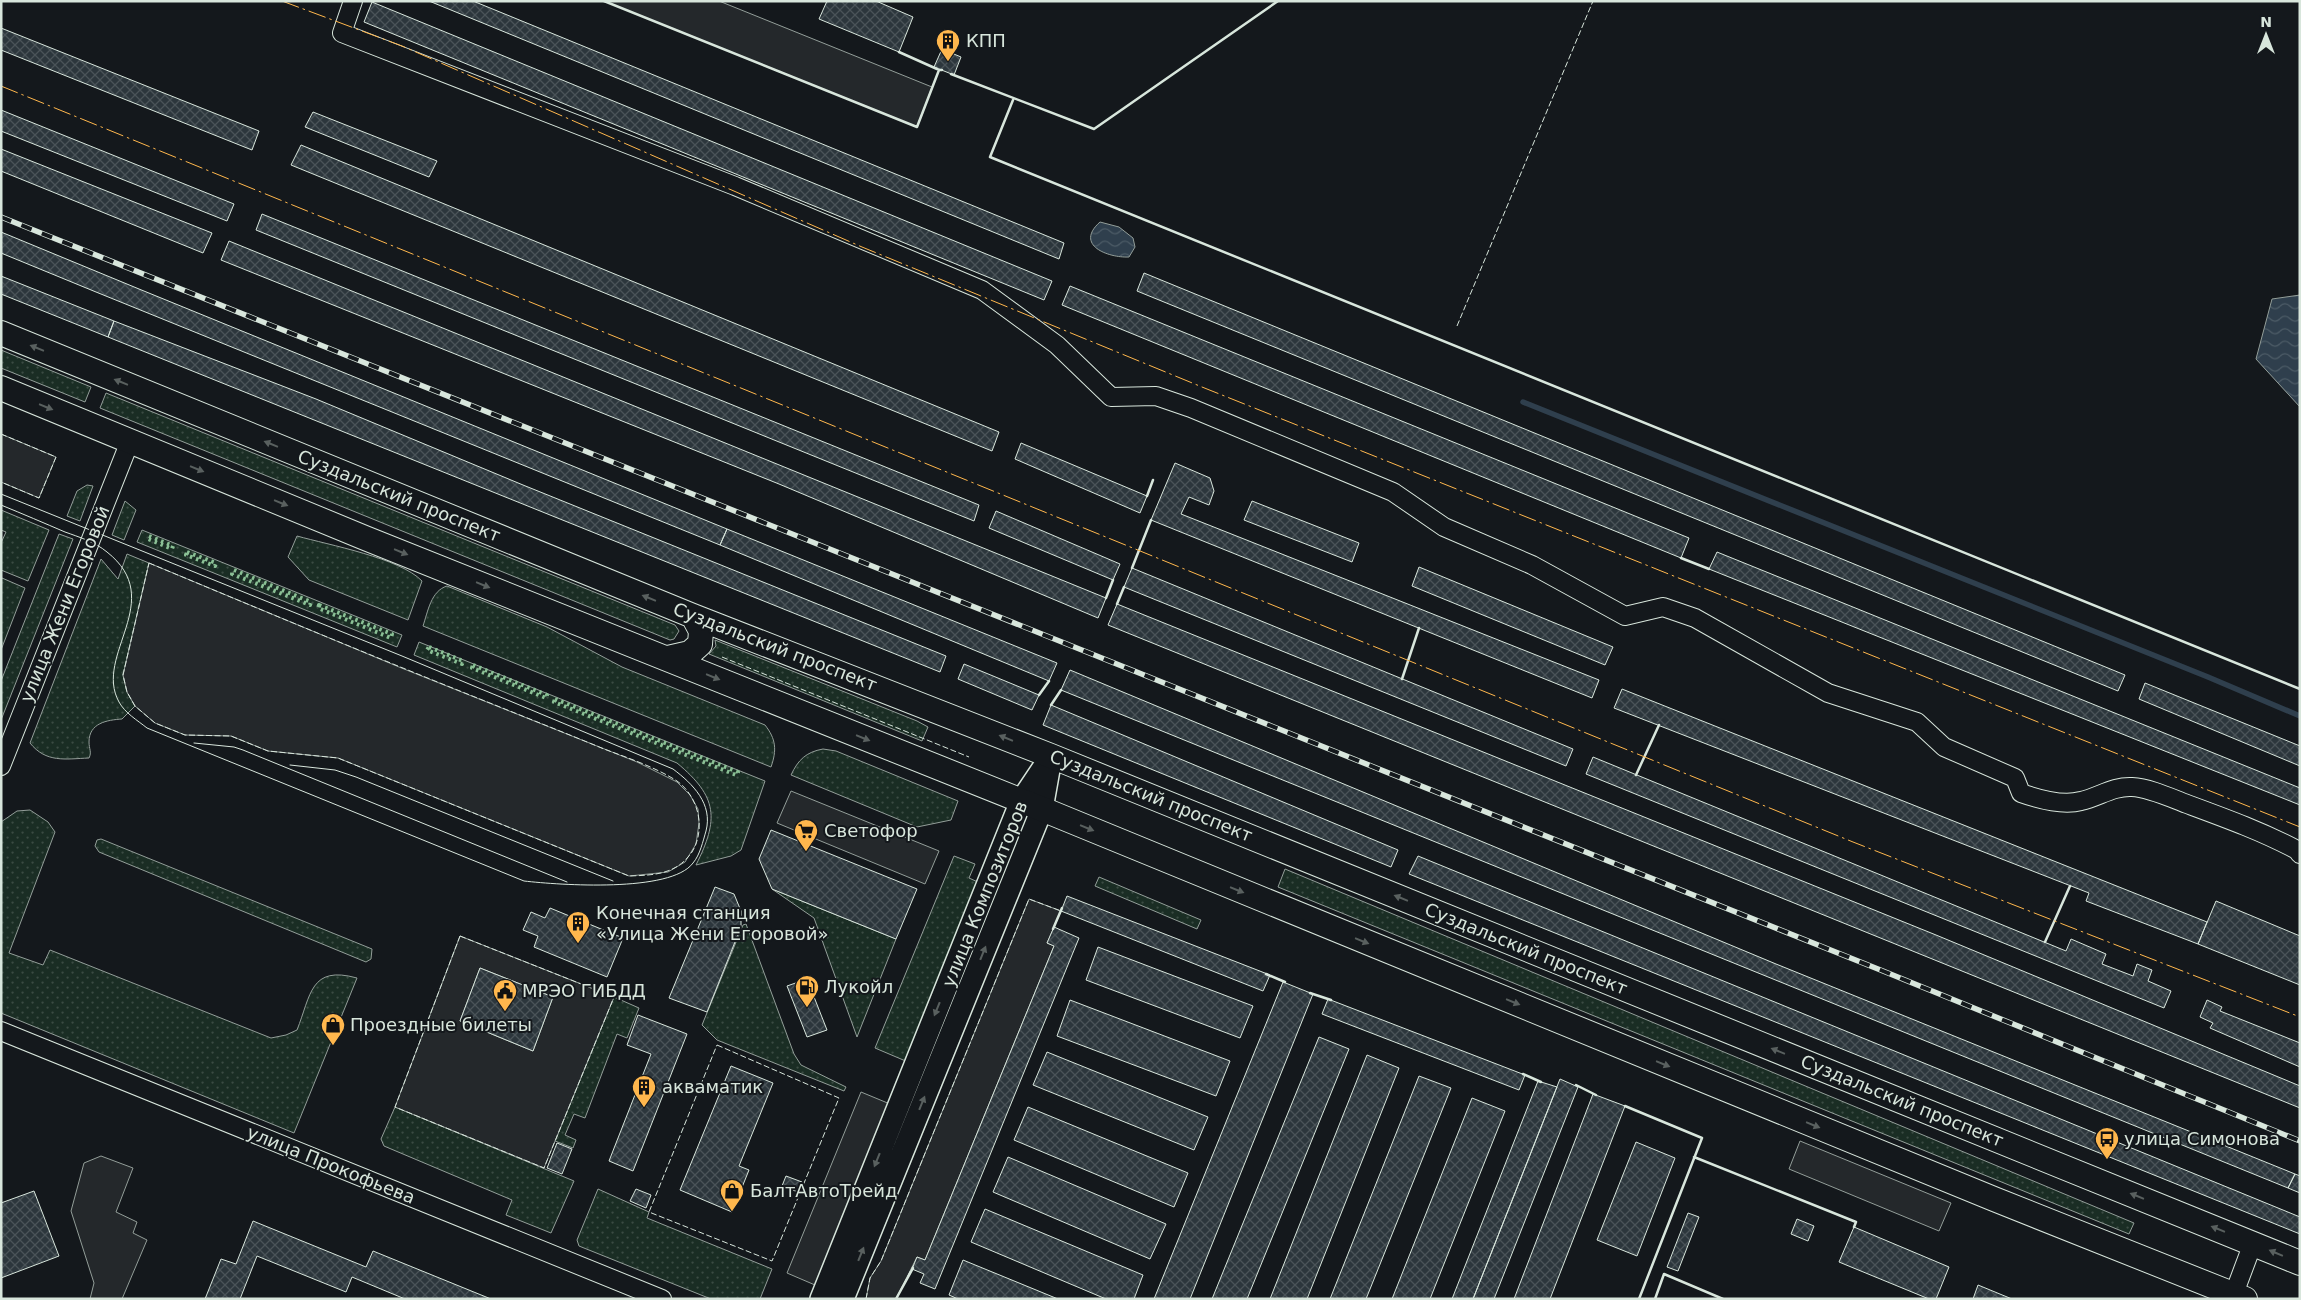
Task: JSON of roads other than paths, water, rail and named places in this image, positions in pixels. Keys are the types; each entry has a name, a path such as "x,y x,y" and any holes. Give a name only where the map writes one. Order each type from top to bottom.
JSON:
{"main road":[{"name":"Суздальский проспект","path":"1,333 693,616 1051,756 2300,1263"},
{"path":"1,388 1031,805 1985,1196 2237,1297"},
{"path":"668,658 690,653 700,644 701,631 693,616"}],"street":[{"path":"353,1 342,33 735,186 982,290 1057,345 1111,397 1156,396 1191,408 1393,492 1444,527 1532,565 1626,616 1663,607 1694,618 1828,693 1917,722 1944,748 2015,778 2021,793 2034,797 2081,802 2112,789 2133,787 2173,798 2262,832 2297,850 2300,854"},
{"name":"улица Жени Егоровой","path":"1,766 130,441"},
{"name":"улица Композиторов","path":"821,1299 1051,756"},
{"name":"улица Композиторов","path":"843,1299 1031,805"},
{"name":"улица Прокофьева","path":"1,1031 662,1299"},
{"path":"2237,1297 2253,1243"}],"water":[{"path":"1100,222 1119,227 1133,238 1135,247 1129,257 1121,257 1104,252 1092,243 1093,230"},
{"path":"2300,295 2300,407 2256,359 2272,299"}],"waterway":[{"path":"1523,402 2208,677 2300,716"}],"tram line":[{"path":"1,494 402,656 673,769 694,788 704,803 707,812 706,831 698,856 681,873 639,883 587,885 524,881 147,728 124,710 119,702 114,684 115,665 131,608 131,589 124,570 107,552 97,545 1,505"},
{"path":"194,743 234,747 243,750 567,882"},
{"path":"290,765 335,770 356,777 613,881"}],"railway":[{"path":"1,217 1883,971 2300,1141"}],"place":[{"name":"КПП","path":"948,62"},
{"name":"Светофор","path":"806,852"},
{"name":"Конечная станция «Улица Жени Егоровой»","path":"578,944"},
{"name":"Лукойл","path":"807,1008"},
{"name":"МРЭО ГИБДД","path":"505,1012"},
{"name":"Проездные билеты","path":"333,1046"},
{"name":"акваматик","path":"644,1108"},
{"name":"улица Симонова","path":"2107,1160"},
{"name":"БалтАвтоТрейд","path":"732,1212"}]}
